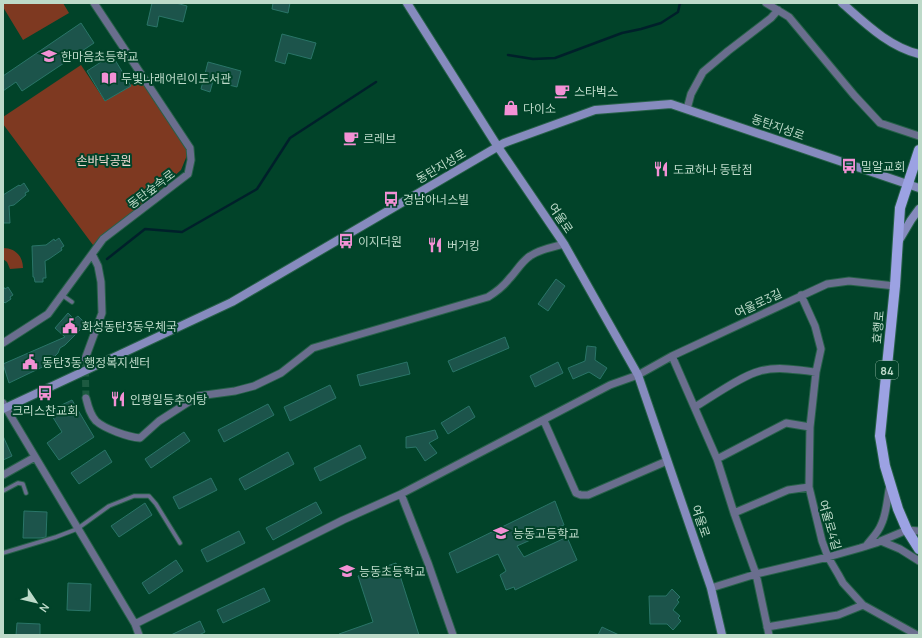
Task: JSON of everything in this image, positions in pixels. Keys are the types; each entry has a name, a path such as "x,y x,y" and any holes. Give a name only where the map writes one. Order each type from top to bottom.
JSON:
{"main road":[{"name":"여울로","path":"407,3 498,147 564,244 638,375 711,588 722,635"},
{"path":"842,3 872,29 897,46 908,52 919,54"},
{"name":"동탄지성로","path":"4,406 232,302 504,143 595,110 671,104 919,188"},
{"name":"효행로","path":"919,150 900,208 895,286 880,436 885,466 898,509 907,530 919,549"},
{"path":"897,245 919,209"}],"street":[{"name":"동탄숲속로","path":"3,343 48,314 103,239 188,174 191,160 190,148 94,3"},
{"path":"766,3 789,17 854,95 880,123 919,136"},
{"path":"687,109 691,94 703,72 728,50 771,18 778,10"},
{"path":"86,398 88,408 97,421 131,437 140,438 159,421 198,396 235,391 254,386 281,373 313,348 488,297 501,288 510,279 518,266 529,256 545,249 564,244"},
{"path":"85,360 102,313 101,282 98,266 92,254"},
{"name":"여울로3길","path":"135,624 343,520 401,494 544,421 610,385 638,375 672,356 801,295 827,284 849,281 895,286"},
{"name":"여울로4길","path":"801,295 815,326 821,349 816,372 810,427 809,487 822,541 828,557 844,583 863,605 916,635"},
{"path":"672,356 717,459 734,513 756,574 769,635"},
{"path":"695,407 739,380 760,371 786,369 816,372"},
{"path":"4,406 135,624 139,635"},
{"path":"544,421 576,493 581,495 588,495 667,461"},
{"path":"717,459 786,423 810,427"},
{"path":"3,475 35,457"},
{"path":"864,547 875,536 881,526 884,518 890,484"},
{"name":"여울로4길","path":"734,513 788,490 809,487"},
{"path":"401,494 428,563 453,635"},
{"path":"711,588 756,574 864,547 907,530 919,530"},
{"path":"881,541 896,547 919,561"},
{"path":"767,627 838,615 863,605"}],"lane":[{"path":"62,294 72,302"},
{"path":"3,491 18,483 23,484 26,493"},
{"path":"4,552 56,538 77,529 109,506 134,496 149,496 156,504 180,544"}],"green space":[{"path":"3,3 63,3 69,13 23,40 3,7"},
{"name":"손바닥공원","path":"81,65 105,101 140,79 190,148 181,170 103,239 93,245 3,124 3,117"},
{"path":"3,248 11,249 20,256 23,268 10,269 7,262 3,259"}],"building":[{"path":"152,3 176,3 187,6 183,22 159,16 157,27 147,25"},
{"path":"273,3 290,3 288,13 272,9"},
{"path":"81,23 94,43 22,91 16,82 3,91 3,76"},
{"path":"282,34 316,43 311,59 288,53 285,64 275,61"},
{"name":"두빛나래어린이도서관","path":"112,55 131,86 105,101 87,71"},
{"path":"208,62 241,71 237,87 213,81 210,92 201,89"},
{"path":"24,183 29,191 25,193 26,195 14,205 9,206 10,223 3,223 3,195"},
{"path":"59,238 64,246 61,248 62,250 45,261 46,278 43,278 43,282 35,282 33,277 32,246 46,245 54,239 55,241"},
{"path":"556,279 565,286 548,311 538,304"},
{"path":"3,286 5,289 8,287 13,295 10,297 11,299 5,303 3,301"},
{"name":"동탄3동 행정복지센터","path":"68,313 74,319 78,316 86,324 60,348 55,356 57,360 9,383 3,364 65,337 55,328"},
{"path":"505,337 509,348 453,372 448,361"},
{"path":"587,346 596,347 595,360 607,368 600,379 589,372 573,379 568,368 585,361"},
{"path":"407,362 410,374 360,386 357,375"},
{"path":"558,362 563,373 535,387 530,376"},
{"path":"330,385 336,398 290,421 284,407"},
{"path":"72,400 94,437 59,460 47,443 62,432 49,411"},
{"path":"268,404 274,415 224,442 218,430"},
{"path":"469,406 475,417 448,434 441,423"},
{"path":"435,430 438,438 429,443 437,453 425,461 416,447 406,448 406,437"},
{"path":"184,432 190,441 151,468 145,459"},
{"path":"3,436 12,456 3,460"},
{"path":"360,445 366,458 320,481 314,468"},
{"path":"105,450 112,462 79,484 71,473"},
{"path":"288,452 294,464 245,490 239,479"},
{"path":"211,478 217,490 179,509 173,497"},
{"name":"능동고등학교","path":"555,501 564,525 517,546 524,557 567,537 577,560 515,590 514,587 506,590 500,575 506,571 498,554 457,573 449,553"},
{"path":"316,502 322,513 273,540 266,528"},
{"path":"145,503 152,515 119,537 111,526"},
{"path":"24,511 47,512 46,537 23,538"},
{"path":"239,531 245,543 207,562 201,550"},
{"path":"176,560 183,571 149,594 142,583"},
{"name":"능동초등학교","path":"396,563 419,635 339,635 373,622 358,576"},
{"path":"68,583 91,584 90,611 67,610"},
{"path":"264,588 270,601 223,623 217,610"},
{"path":"672,589 680,597 677,600 679,602 673,610 680,616 678,618 681,621 673,630 667,624 650,624 649,596 666,596"},
{"path":"200,621 205,632 199,635 171,635"},
{"path":"17,623 40,624 40,635 16,635"},
{"path":"602,627 619,635 598,635"}],"waterway":[{"path":"508,55 533,59 555,58 622,33 661,23 678,12 680,3 682,3"},
{"path":"107,259 145,229 182,232 257,189 290,138 376,82"}],"tunnel":[{"path":"85,359 86,398"}],"place":[{"name":"한마음초등학교","path":"49,56"},
{"name":"두빛나래어린이도서관","path":"109,78"},
{"name":"스타벅스","path":"562,91"},
{"name":"다이소","path":"511,108"},
{"name":"르레브","path":"351,138"},
{"name":"밀알교회","path":"849,166"},
{"name":"도쿄하나 동탄점","path":"661,169"},
{"name":"경남아너스빌","path":"391,199"},
{"name":"이지더원","path":"346,241"},
{"name":"버거킹","path":"435,245"},
{"name":"화성동탄3동우체국","path":"70,326"},
{"name":"동탄3동 행정복지센터","path":"30,362"},
{"name":"크리스찬교회","path":"45,393"},
{"name":"인평일등추어탕","path":"118,399"},
{"name":"능동고등학교","path":"501,533"},
{"name":"능동초등학교","path":"347,571"}]}
